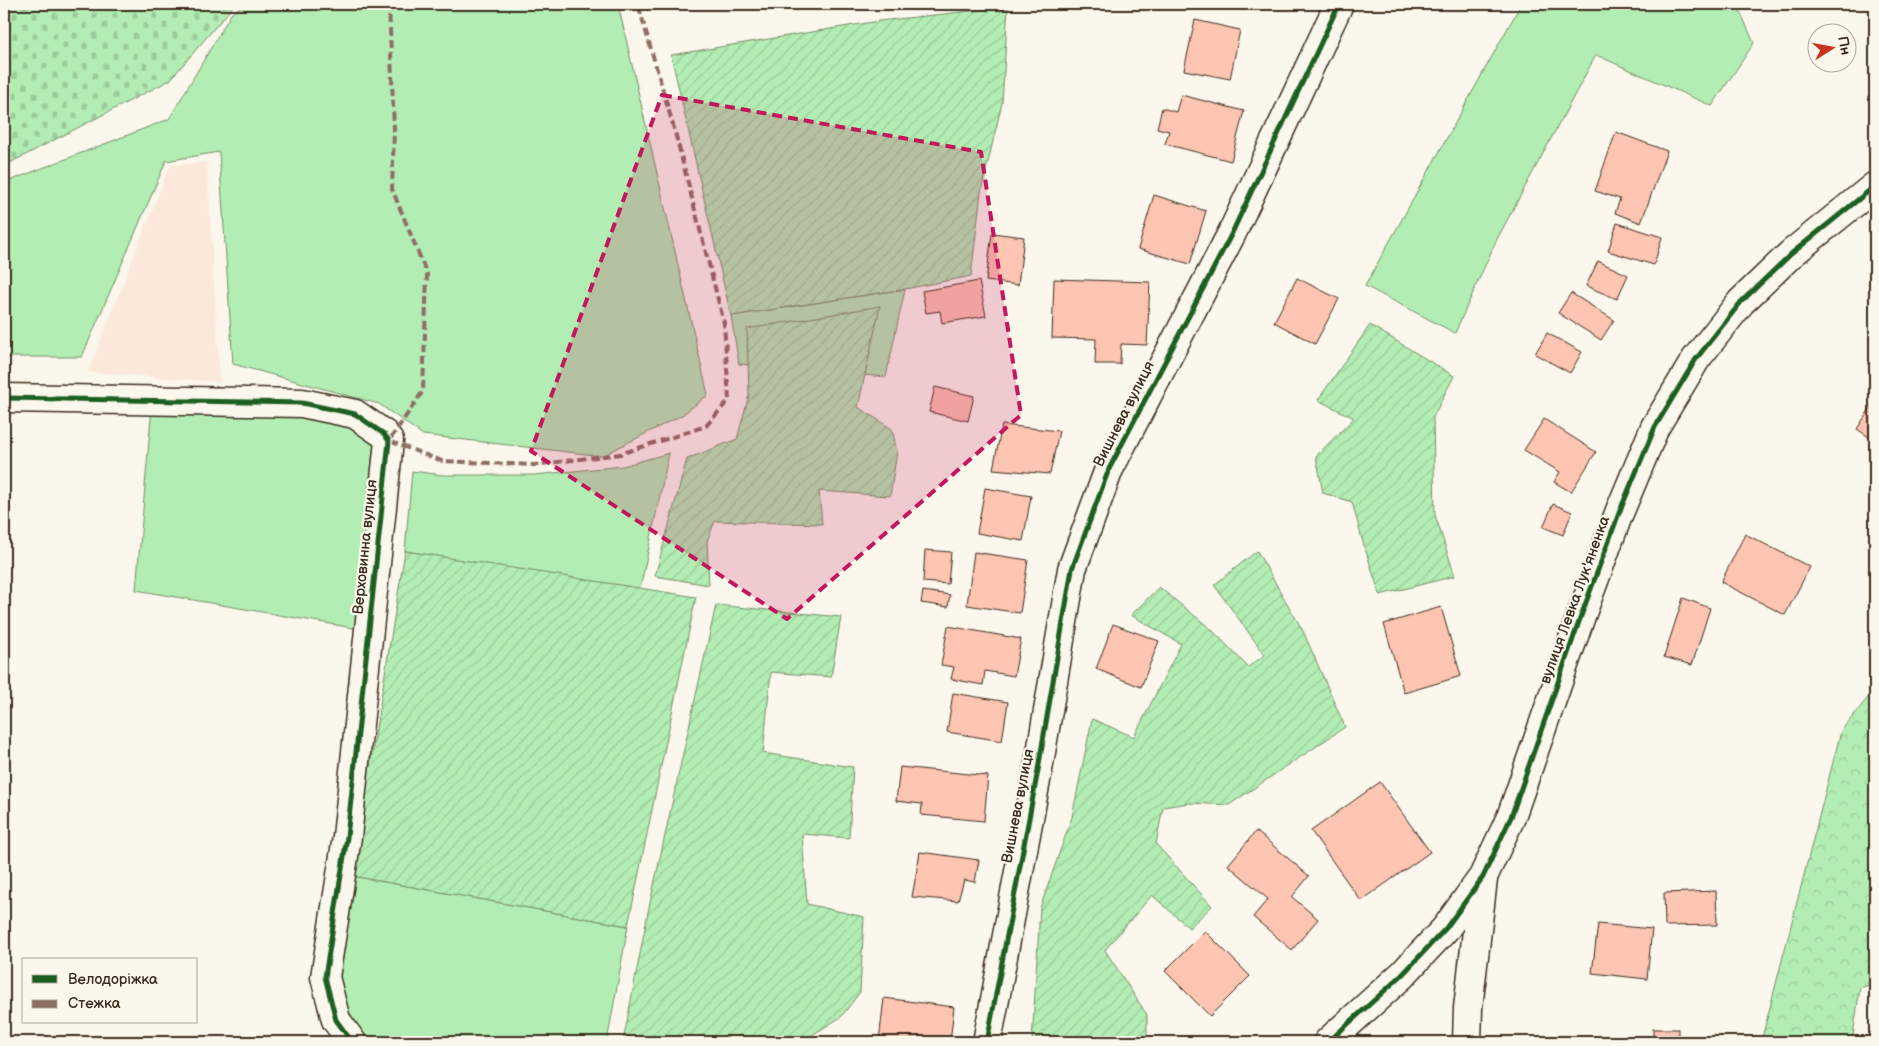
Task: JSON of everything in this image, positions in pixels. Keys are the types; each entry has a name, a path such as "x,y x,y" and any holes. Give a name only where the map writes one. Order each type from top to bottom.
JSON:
{"street":[{"name":"Вишнева вулиця","path":"987,1042 1038,770 1072,569 1109,469 1232,233 1339,4"},
{"name":"вулиця Левка Лук'яненка","path":"1328,1042 1402,975 1446,928 1483,877 1511,817 1606,547 1655,427 1696,359 1741,302 1791,254 1875,186"},
{"name":"Верховинна вулиця","path":"4,398 302,403 355,414 384,434 389,440 346,837 325,978 336,1020 352,1042"},
{"path":"1468,1042 1468,1008 1483,877"}],"highlighted area":[{"path":"662,95 981,152 1021,415 787,619 531,451"}],"shaded area":[{"path":"207,162 220,382 88,372 170,165"}],"green space":[{"path":"4,4 235,4 170,80 4,166"},
{"path":"244,4 618,4 708,395 682,415 602,456 423,435 379,404 233,364 219,152 166,161 82,357 4,357 4,183 169,119 231,14"},
{"path":"1521,4 1737,4 1754,43 1712,106 1596,55 1496,241 1455,333 1365,286"},
{"path":"1008,7 1002,103 981,192 971,276 905,289 731,316 671,55 879,21"},
{"path":"905,289 886,377 739,364 731,316"},
{"path":"880,306 858,407 892,429 897,452 890,496 819,491 822,524 715,521 707,541 709,585 655,576 687,459 737,439 749,395 747,329"},
{"path":"1370,325 1454,376 1433,417 1435,515 1455,576 1380,595 1352,502 1323,493 1316,456 1354,418 1318,400"},
{"path":"152,406 300,413 353,424 373,441 378,462 359,629 136,590"},
{"path":"669,453 640,589 405,551 412,471 443,475 534,475 623,466"},
{"path":"405,551 696,597 628,926 352,876"},
{"path":"1257,551 1303,631 1345,727 1229,805 1189,803 1163,807 1156,844 1212,906 1189,928 1152,895 1105,950 1147,1015 1147,1042 1032,1042 1040,908 1072,817 1092,719 1134,737 1181,644 1131,615 1159,587 1211,629 1248,667 1265,655 1214,585"},
{"path":"716,605 841,617 831,677 771,672 763,753 853,767 849,838 802,834 807,904 864,917 860,992 841,1017 801,1042 623,1042 648,912"},
{"path":"1875,689 1875,983 1860,988 1852,1042 1761,1042 1841,731"},
{"path":"352,876 628,926 607,1042 365,1042 345,1004 337,980"}],"building":[{"path":"1195,20 1240,30 1230,79 1184,70"},
{"path":"1181,95 1244,111 1231,161 1165,144 1169,131 1157,128 1162,108 1176,112"},
{"path":"1616,132 1667,151 1641,223 1615,213 1620,199 1595,191"},
{"path":"1154,195 1206,211 1190,264 1138,249"},
{"path":"1617,223 1662,237 1654,265 1608,251"},
{"path":"992,233 1024,237 1018,285 986,281"},
{"path":"1598,261 1628,275 1617,299 1586,286"},
{"path":"1297,278 1339,299 1315,344 1274,322"},
{"path":"1054,279 1150,282 1147,345 1121,344 1120,364 1095,364 1096,339 1052,338"},
{"path":"979,281 986,316 942,323 940,311 926,313 922,291"},
{"path":"1571,293 1614,320 1601,340 1558,313"},
{"path":"1547,333 1582,352 1570,373 1535,354"},
{"path":"935,387 974,396 968,421 929,412"},
{"path":"1875,401 1875,441 1857,429"},
{"path":"1544,419 1596,452 1571,492 1554,482 1560,472 1524,450"},
{"path":"1002,425 1059,431 1050,474 993,469"},
{"path":"985,488 1031,496 1023,541 977,533"},
{"path":"1553,504 1572,512 1563,535 1543,527"},
{"path":"1745,534 1810,567 1785,615 1721,582"},
{"path":"925,550 951,552 948,584 923,582"},
{"path":"974,552 1028,560 1020,613 967,605"},
{"path":"923,591 950,595 948,607 921,603"},
{"path":"1683,598 1710,608 1692,665 1664,657"},
{"path":"1441,607 1461,676 1404,693 1384,624"},
{"path":"1113,624 1159,641 1141,687 1096,669"},
{"path":"948,626 1021,639 1014,676 985,671 983,685 951,679 954,667 941,665"},
{"path":"953,693 1008,702 1002,741 947,732"},
{"path":"900,767 988,776 984,821 921,815 922,804 896,801"},
{"path":"1380,782 1430,852 1361,901 1311,831"},
{"path":"1256,831 1309,876 1292,897 1318,919 1292,950 1253,917 1268,899 1228,865"},
{"path":"920,852 979,860 975,882 964,880 958,901 912,897"},
{"path":"1716,891 1717,925 1665,926 1664,893"},
{"path":"1598,924 1652,929 1647,979 1592,973"},
{"path":"1205,931 1250,976 1210,1016 1165,971"},
{"path":"884,998 954,1007 950,1042 879,1041"},
{"path":"1653,1029 1678,1029 1678,1042 1653,1042"}],"marked path":[{"path":"389,4 394,129 392,189 427,274 423,391 389,441 442,461 534,465 620,454 706,426 729,400 724,323 675,132 638,4"}],"cycle path":[{"path":"987,1042 1038,770 1072,569 1109,469 1232,233 1339,4"},
{"path":"1328,1042 1402,975 1446,928 1483,877 1511,817 1619,513 1655,427 1696,359 1741,302 1791,254 1875,186"},
{"path":"4,398 302,403 355,414 384,434 389,441 347,837 325,977 336,1020 352,1042"}]}
